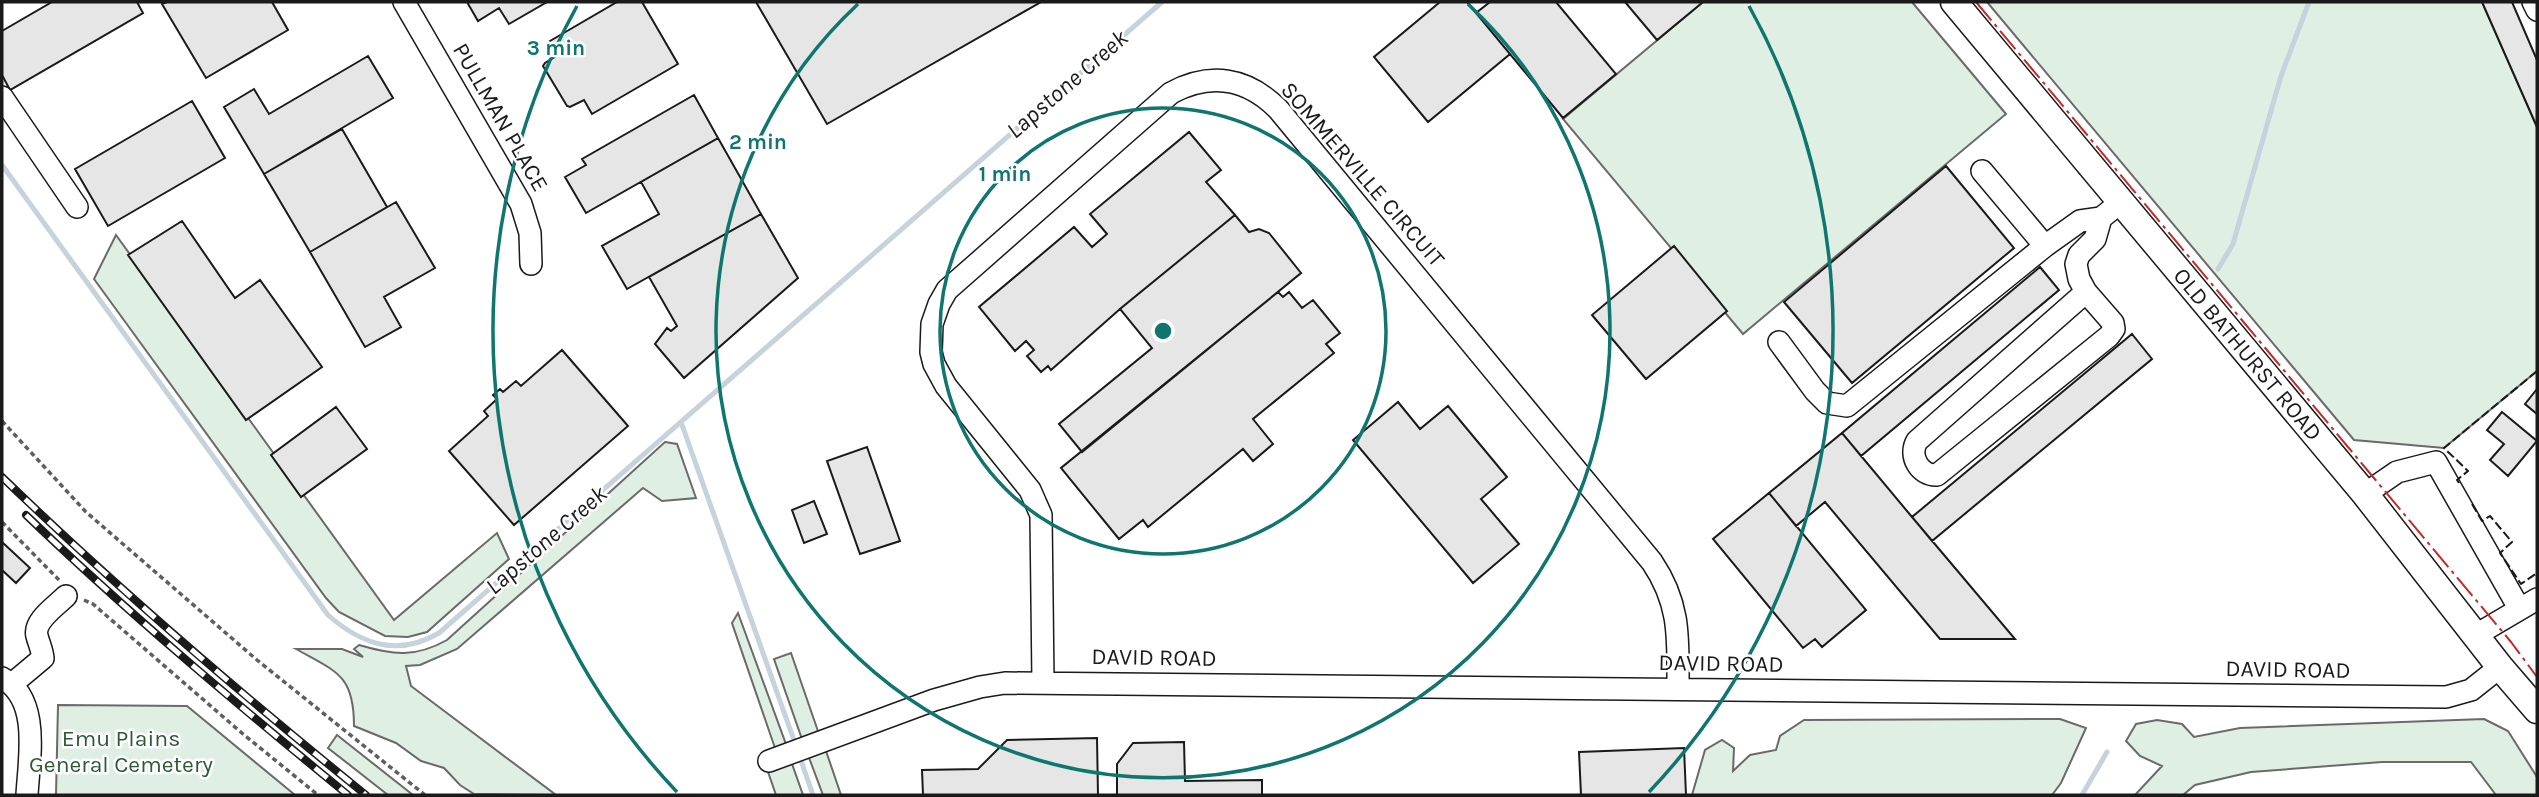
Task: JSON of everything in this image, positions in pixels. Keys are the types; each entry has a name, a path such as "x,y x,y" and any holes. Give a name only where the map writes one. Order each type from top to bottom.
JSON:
{"main road":[{"name":"OLD BATHURST ROAD","path":"1954,2 2111,210 2365,494 2500,667 2537,710"}],"street":[{"name":"PULLMAN PLACE","path":"404,2 522,204 530,233 530,264"},
{"path":"2533,2 2537,10"},
{"name":"SOMMERVILLE CIRCUIT","path":"1043,682 1041,515 1030,490 939,375 931,352 934,316 947,290 1171,93 1186,85 1216,80 1233,82 1256,91 1278,109 1652,562 1670,593 1675,609 1678,626 1678,688"},
{"path":"2,97 77,207"},
{"path":"1982,171 2045,246"},
{"path":"1779,342 1827,403 1847,406 2045,246 2080,222 2111,210"},
{"path":"2086,292 1917,441 1912,450 1913,456 1923,471 1937,475 2109,336 2113,323 2086,292 2079,279 2076,264 2079,255 2095,239 2111,210"},
{"path":"2365,494 2396,472 2436,463 2528,604 2476,635"},
{"path":"27,795 29,717 23,700 7,681 43,658 36,634 37,625 70,596"},
{"name":"DAVID ROAD","path":"769,761 934,699 993,684 1043,682 2446,696 2471,690 2500,667"}],"path":[{"path":"2,421 86,512 257,660 425,795"},
{"path":"2,522 70,596 93,604 318,795"}],"green space":[{"path":"1703,2 1912,2 2006,114 1743,334 1563,119"},
{"path":"1987,2 2482,2 2537,127 2537,371 2444,448 2354,440"},
{"path":"116,235 394,620 497,533 509,559 427,632 408,637 385,636 339,612 326,598 94,279"},
{"path":"665,442 677,444 696,498 662,501 643,488 457,649 420,665 406,666 411,686 556,795 474,794 460,785 444,768 421,761 396,743 354,726 351,696 340,677 296,649 342,649 363,657 354,649 359,645 404,653 425,650 447,640"},
{"path":"738,613 787,747 776,751 732,623"},
{"path":"791,653 820,737 803,742 774,659"},
{"name":"Emu Plains General Cemetery","path":"58,705 187,706 295,795 56,795"},
{"path":"2060,719 2086,728 2061,783 2052,795 1692,795 1705,750 1722,740 1734,748 1733,771 1750,755 1776,750 1780,736 1804,720"},
{"path":"2484,719 2508,731 2537,777 2537,795 2496,795 2471,762 2382,762 2251,772 2195,785 2183,795 2135,795 2162,766 2140,756 2126,741 2136,724 2157,720 2182,724 2194,737 2240,728"},
{"path":"337,735 413,795 388,795 328,748"},
{"path":"825,748 841,795 823,795 808,755"},
{"path":"791,761 803,795 776,795 767,769"}],"building":[{"path":"52,2 137,2 143,13 10,90 2,75 2,31"},
{"path":"272,2 288,30 206,78 162,4"},
{"path":"467,2 547,2 509,24 499,8 478,21"},
{"path":"617,2 642,2 678,64 592,114 584,100 567,106 543,66 558,55 550,41"},
{"path":"756,2 1041,2 827,124"},
{"path":"1440,2 1467,2 1510,54 1428,122 1374,57"},
{"path":"1490,2 1556,2 1616,74 1563,118 1476,13"},
{"path":"1625,2 1703,2 1657,40"},
{"path":"2482,2 2512,2 2537,60 2537,127"},
{"path":"368,56 393,98 264,174 224,107 254,89 269,114"},
{"path":"694,95 718,138 586,213 565,177 586,165 582,159"},
{"path":"192,101 225,158 108,226 75,169"},
{"path":"342,129 387,207 310,252 264,174"},
{"path":"1189,132 1221,170 1206,182 1235,215 1120,309 1051,370 1048,366 1041,372 1027,356 1034,350 1026,341 1015,351 979,307 1074,227 1092,247 1107,234 1090,214"},
{"path":"718,138 761,214 627,289 602,246 659,214 641,182"},
{"path":"1946,166 2014,248 1852,383 1784,302"},
{"path":"396,202 435,268 384,297 401,327 365,347 310,252"},
{"path":"761,214 798,278 684,378 655,344 667,328 671,331 677,326 649,277"},
{"path":"1235,215 1249,232 1259,229 1269,233 1301,273 1082,452 1059,424 1152,348 1120,309"},
{"path":"182,221 235,298 260,280 322,367 246,420 128,255"},
{"path":"1674,246 1727,311 1646,379 1592,315"},
{"path":"2040,267 2059,290 1861,456 1842,433"},
{"path":"1278,292 1283,297 1289,292 1302,308 1313,300 1340,333 1326,344 1334,353 1253,419 1273,444 1253,461 1243,449 1148,527 1143,520 1119,539 1061,468"},
{"path":"2132,334 2152,359 1932,541 1912,517"},
{"path":"562,350 628,426 514,525 449,451 488,416 484,411 497,399 493,395 500,389 503,392 516,381 521,386"},
{"path":"2537,389 2537,414 2525,404"},
{"path":"1398,402 1420,429 1448,406 1507,477 1481,499 1519,544 1473,583 1353,440"},
{"path":"336,407 367,449 301,497 271,455"},
{"path":"2502,412 2537,441 2508,476 2490,460 2504,444 2487,430"},
{"path":"1842,433 2015,639 1940,639 1825,502 1796,526 1769,493"},
{"path":"867,447 900,541 860,554 827,461"},
{"path":"1769,493 1866,610 1822,647 1815,639 1803,648 1713,539"},
{"path":"814,501 827,534 804,543 792,510"},
{"path":"2,542 30,568 16,583 2,570"},
{"path":"1097,738 1098,795 923,795 922,770 978,769 1007,740"},
{"path":"1184,742 1185,781 1262,780 1262,795 1117,795 1117,764 1133,743"},
{"path":"1684,748 1686,795 1581,795 1579,752"}],"waterway":[{"name":"Lapstone Creek","path":"2,165 328,615 367,640 395,646 409,645 439,633 1162,2"},
{"path":"2218,269 2233,244 2281,76 2309,2"},
{"path":"681,422 796,746"},
{"path":"2082,795 2107,752"},
{"path":"799,755 813,795"}],"railway":[{"path":"2,477 90,560 181,640 366,795"},
{"path":"26,515 184,658 348,795"}],"fence":[{"path":"2459,483 2457,480 2468,471 2444,448 2537,371"},
{"path":"2472,504 2482,521 2490,516 2512,542 2500,553 2521,584 2537,573"}],"power":[{"path":"1976,2 2511,642 2537,677"}]}
